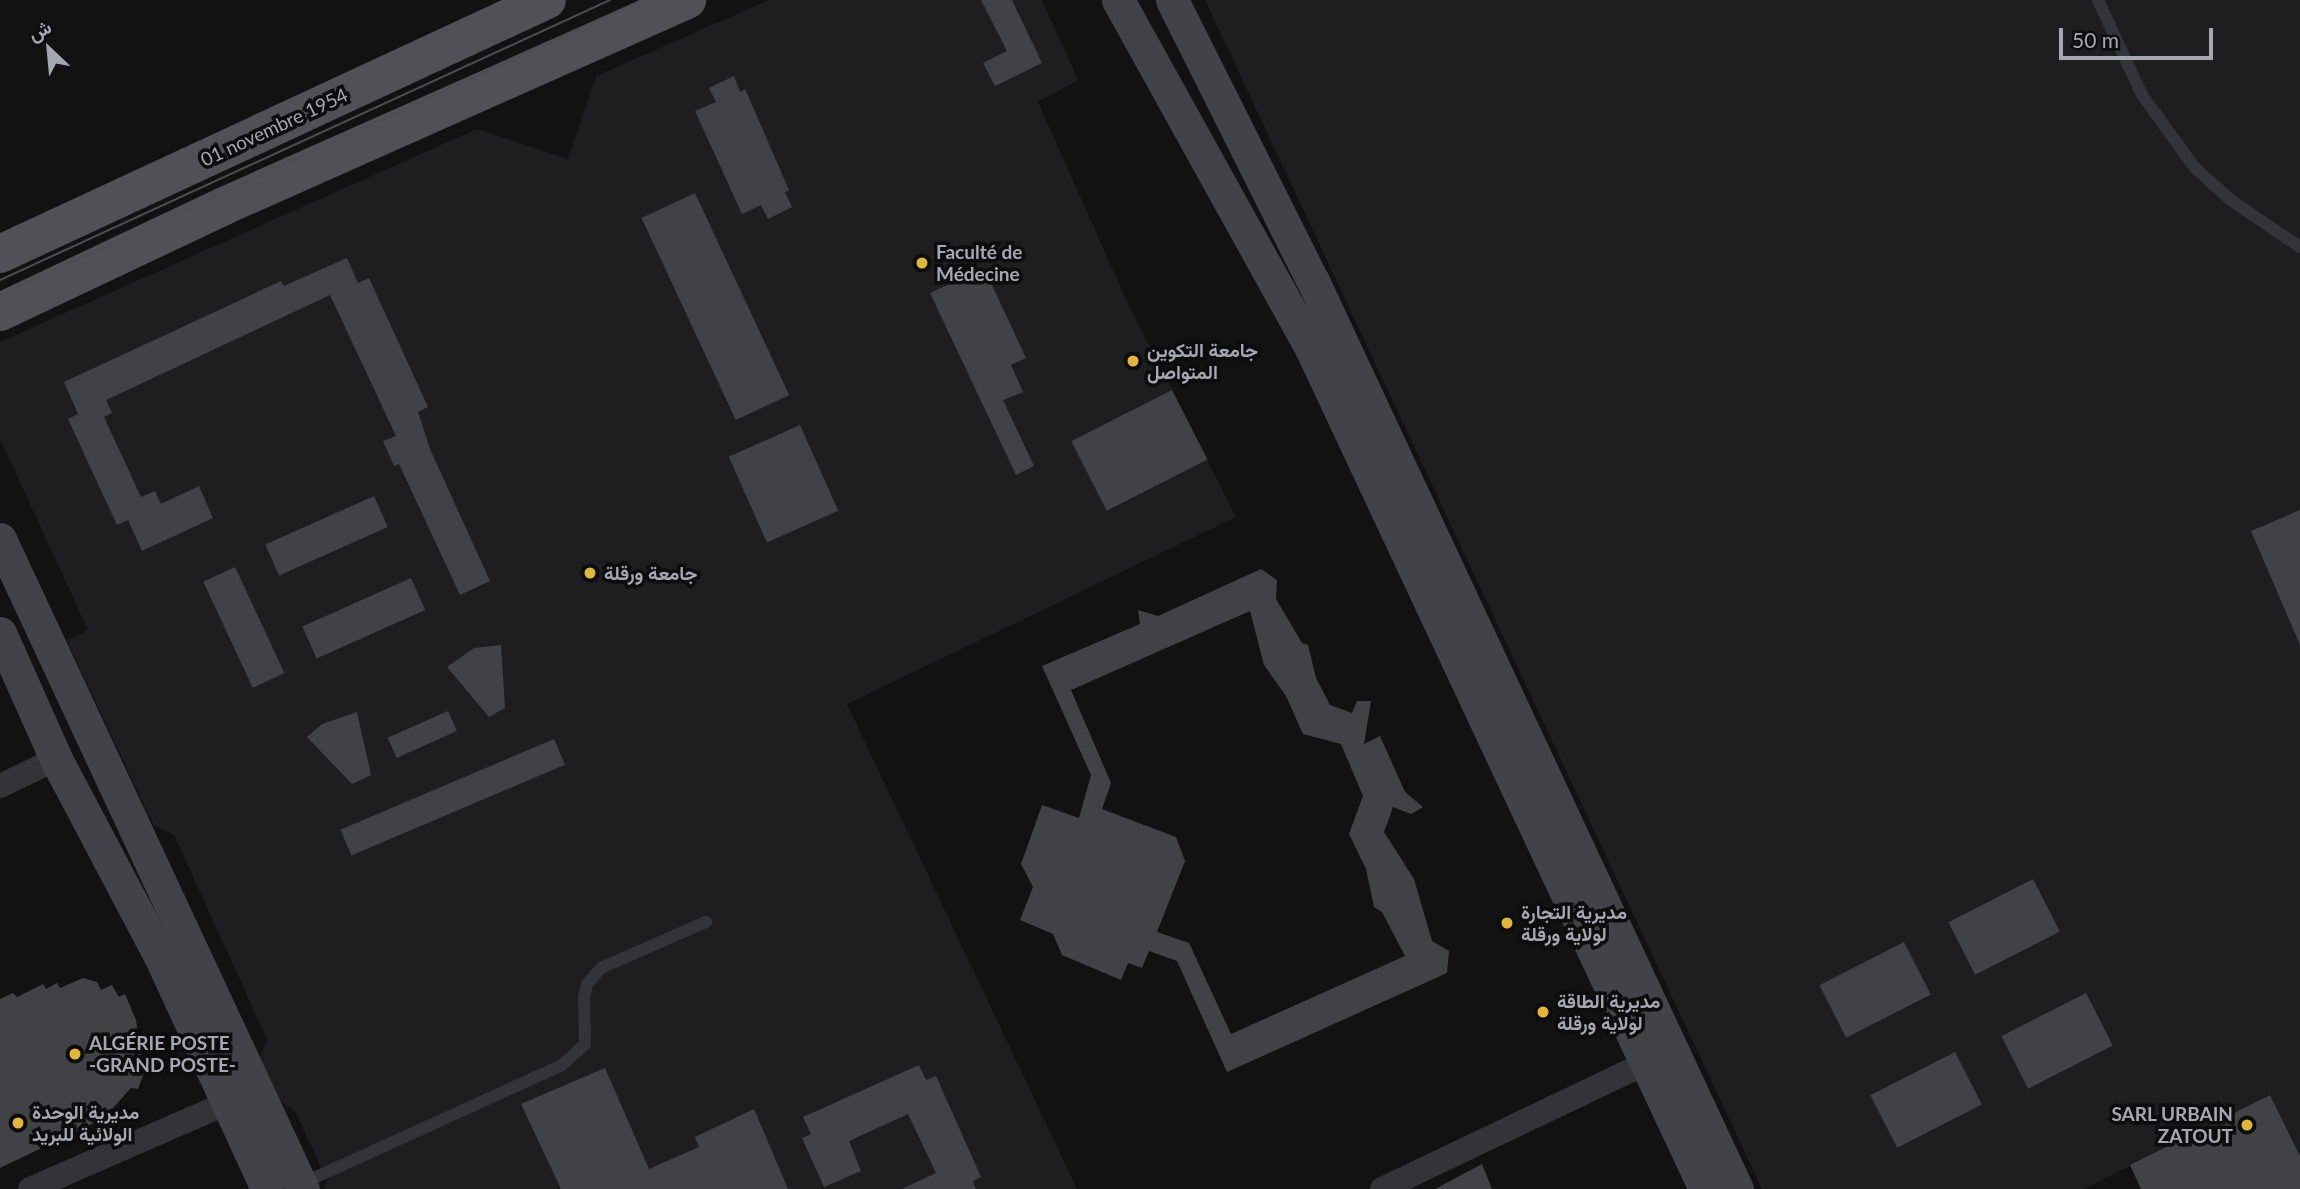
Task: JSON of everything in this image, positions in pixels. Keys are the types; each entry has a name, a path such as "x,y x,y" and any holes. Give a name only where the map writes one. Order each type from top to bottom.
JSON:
{"main road":[{"name":"01 novembre 1954","path":"0,254 547,0"},
{"path":"0,312 224,206 687,0"}],"street":[{"path":"1118,0 1310,346 1362,421"},
{"path":"1172,0 1362,421 1659,1057 1737,1189"},
{"path":"0,539 302,1187"},
{"path":"0,633 57,759 188,1017 267,1189"},
{"path":"0,786 57,759"},
{"path":"188,1017 219,1004"},
{"path":"1382,1189 1659,1057"},
{"path":"1659,1057 1705,1189"},
{"path":"30,1189 227,1103"}],"lane":[{"path":"2098,0 2143,95 2195,169 2232,201 2300,247"},
{"path":"302,1187 562,1065 585,1044 584,997 587,984 601,968 706,922"}],"shaded area":[{"name":"جامعة ورقلة","path":"769,0 1042,0 1078,80 1038,102 1125,297 1236,517 847,704 1077,1189 324,1189 327,1180 295,1111 280,1101 260,1058 267,1039 174,835 154,826 67,641 88,630 0,439 0,342 477,129 568,159 596,76"},
{"path":"1205,0 2300,0 2300,1156 2270,1095 2084,1189 1762,1189"}],"building":[{"path":"981,0 1012,0 1042,63 995,86 983,63 1007,51"},
{"path":"734,76 740,92 745,89 789,190 785,192 792,207 768,219 761,205 742,214 695,111 716,102 709,88"},
{"path":"695,193 789,395 736,420 642,218"},
{"path":"347,258 358,283 369,278 428,407 418,412 430,449 490,581 460,595 399,464 394,466 383,441 396,436 330,295 106,400 112,413 104,417 141,497 155,491 161,504 199,486 213,518 142,551 128,520 117,525 68,419 78,414 64,382 281,281 284,286"},
{"path":"984,268 1026,358 1011,365 1023,392 1003,400 1034,466 1016,475 930,293"},
{"path":"1172,390 1207,459 1107,511 1071,441"},
{"path":"800,425 838,511 767,543 729,457"},
{"path":"374,496 388,527 279,575 265,544"},
{"path":"2300,510 2300,645 2251,531"},
{"path":"235,567 284,673 253,688 203,582"},
{"path":"1261,569 1277,580 1276,599 1302,643 1308,645 1316,678 1330,705 1352,713 1357,701 1371,701 1364,744 1380,736 1405,792 1423,807 1411,814 1393,807 1384,832 1414,879 1432,941 1449,951 1447,973 1227,1072 1177,961 1149,951 1142,968 1128,963 1121,980 1062,955 1053,934 1020,920 1033,887 1021,864 1042,805 1079,818 1091,775 1042,666 1140,624 1138,610 1158,616","holes":["1250,611 1264,665 1286,696 1303,734 1341,744 1363,796 1349,834 1366,869 1374,907 1382,912 1405,956 1231,1034 1189,943 1157,932 1185,861 1176,837 1102,809 1111,783 1071,690"]},
{"path":"411,578 425,610 317,658 302,626"},
{"path":"501,645 505,708 489,717 447,667 474,648"},
{"path":"448,711 457,731 397,758 388,738"},
{"path":"357,712 371,775 352,784 307,737 322,724"},
{"path":"554,739 565,765 351,855 340,830"},
{"path":"2033,879 2060,932 1975,975 1948,922"},
{"path":"1904,942 1931,995 1846,1038 1819,985"},
{"name":"ALGÉRIE POSTE -GRAND POSTE-","path":"83,978 97,982 101,990 112,985 119,997 125,994 136,1020 141,1057 149,1059 138,1089 131,1088 104,1118 0,1168 0,999 13,993 17,997 43,984 46,989 57,983 60,988"},
{"path":"2086,993 2113,1046 2028,1089 2001,1036"},
{"path":"1955,1052 1982,1105 1897,1148 1870,1095"},
{"path":"919,1065 926,1080 936,1076 981,1177 973,1181 976,1189 902,1189 936,1173 908,1114 849,1141 861,1171 824,1187 802,1138 811,1134 803,1117"},
{"path":"605,1068 649,1169 699,1147 695,1137 754,1109 788,1189 561,1189 521,1104"},
{"name":"SARL URBAIN ZATOUT","path":"2270,1095 2300,1156 2300,1189 2141,1189 2130,1165"},
{"path":"1482,1164 1492,1189 1435,1189"}],"tram line":[{"path":"0,280 610,0"},
{"path":"0,295 642,0"}],"place":[{"name":"Faculté de Médecine","path":"922,263"},
{"name":"جامعة التكوين المتواصل","path":"1133,361"},
{"name":"جامعة ورقلة","path":"590,573"},
{"name":"مديرية التجارة لولاية ورقلة","path":"1507,923"},
{"name":"مديرية الطاقة لولاية ورقلة","path":"1543,1012"},
{"name":"ALGÉRIE POSTE -GRAND POSTE-","path":"75,1054"},
{"name":"مديرية الوحدة الولائية للبريد","path":"18,1123"},
{"name":"SARL URBAIN ZATOUT","path":"2247,1125"}]}
